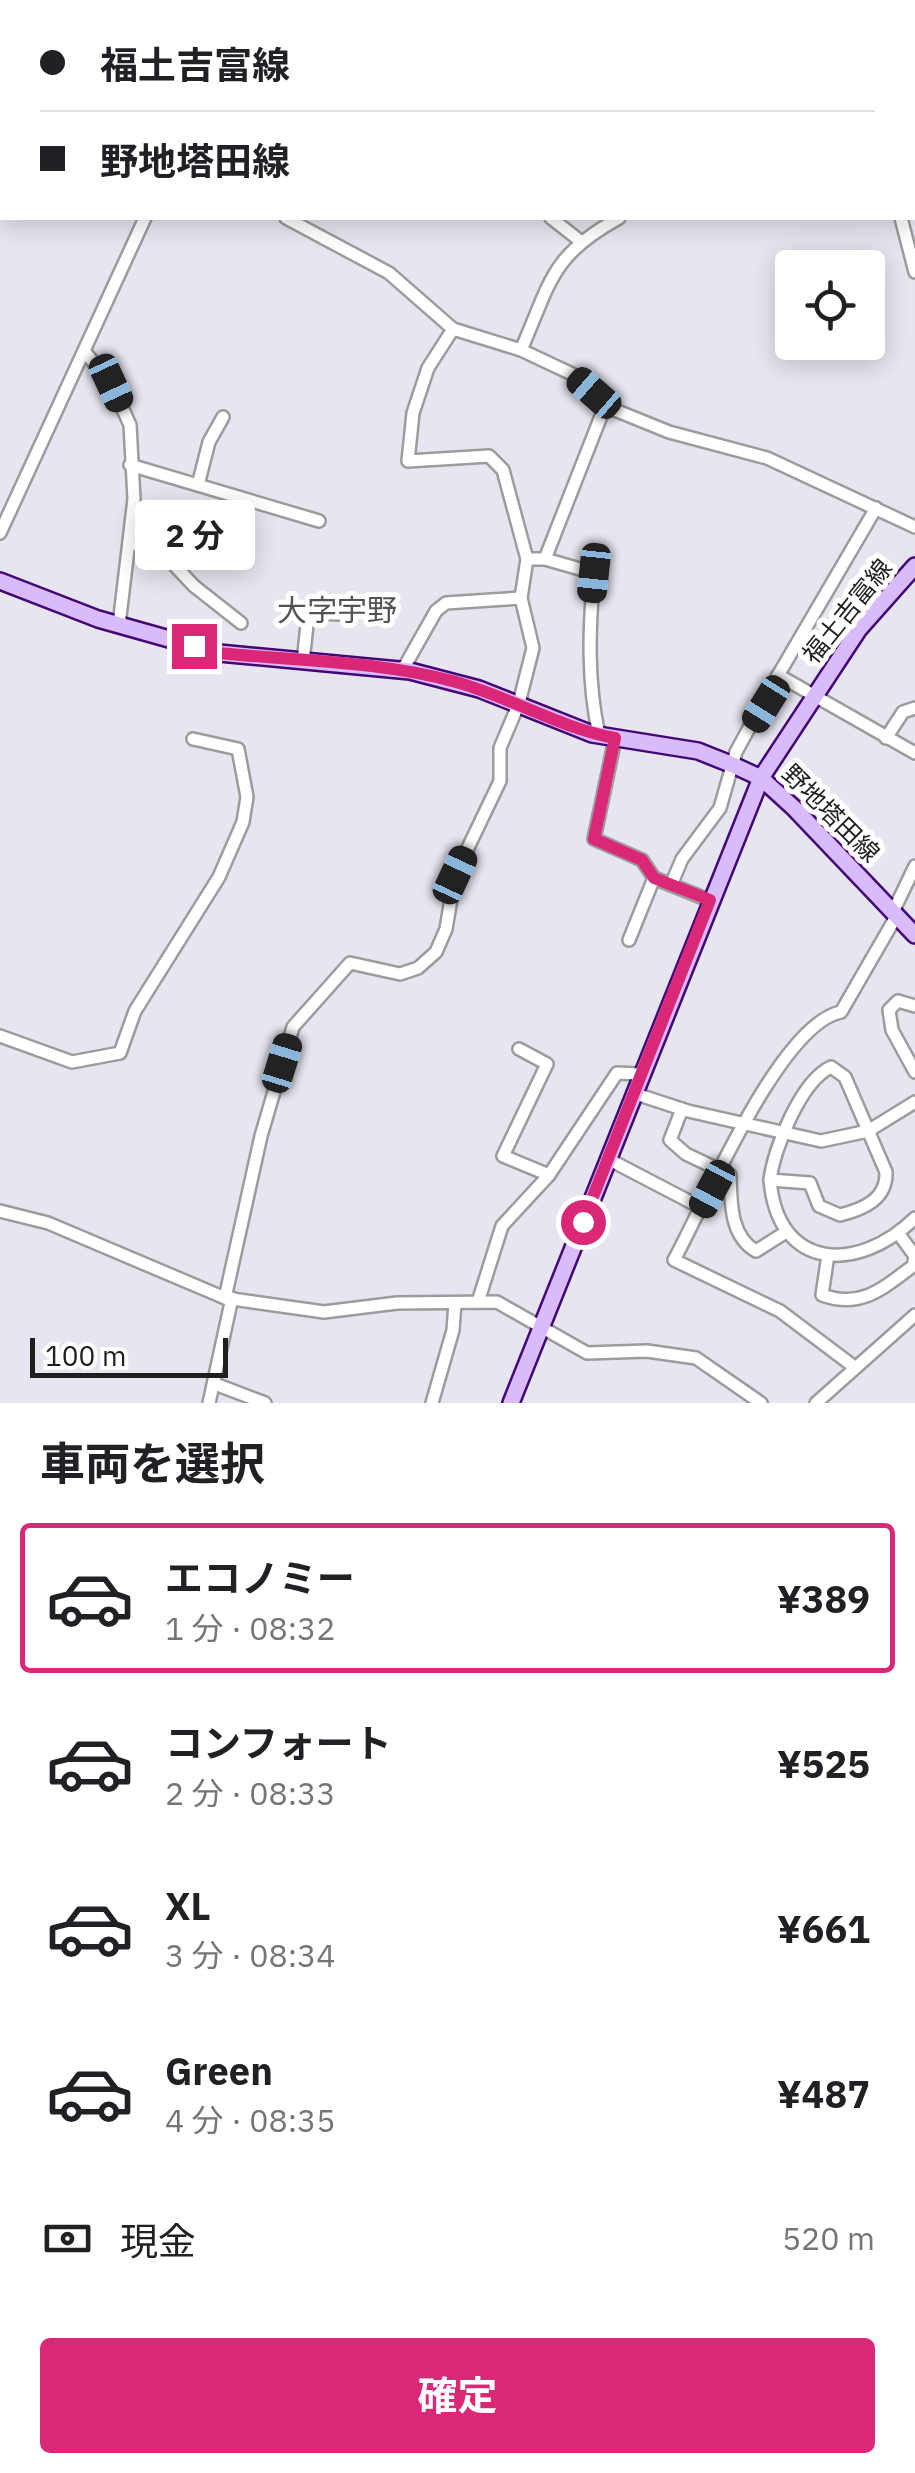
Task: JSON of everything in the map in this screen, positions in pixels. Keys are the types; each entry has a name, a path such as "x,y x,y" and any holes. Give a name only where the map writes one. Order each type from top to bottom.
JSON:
{"main road":[{"name":"福土吉富線","path":"512,1403 761,778 859,629 915,566"},
{"name":"野地塔田線","path":"0,581 118,625 219,653 402,671 455,682 607,737 698,751 733,764 761,778 915,935"}],"street":[{"path":"0,533 145,220"},
{"path":"290,220 389,273 453,329 521,350 572,374 605,406 670,432 767,458 915,527"},
{"path":"554,220 579,240"},
{"path":"521,350 560,262 579,240 615,220"},
{"path":"902,220 915,272"},
{"path":"209,1403 260,1136 294,1027 350,964 400,974 418,968 436,952 446,928 455,875 500,781 500,748 518,704 533,648 521,598 527,559 502,470 488,456 408,461 412,413 428,368 453,329"},
{"path":"84,350 111,383 130,425 134,499 118,625"},
{"path":"545,559 605,406"},
{"path":"198,485 209,442 223,416"},
{"path":"130,465 318,520"},
{"path":"671,885 682,858 720,808 733,764 778,674 876,508"},
{"path":"129,543 162,552 194,586 241,624"},
{"path":"527,559 545,559 594,573 588,639 593,652 591,697 607,737 594,839 642,860 654,878 710,900"},
{"path":"402,671 436,611 446,603 521,598"},
{"path":"303,662 308,609 339,614"},
{"path":"778,674 811,697 915,753"},
{"path":"886,738 904,712 915,708"},
{"path":"0,1036 72,1062 120,1053 135,1010 219,877 243,822 247,797 238,749 193,739"},
{"path":"853,1366 780,1311 674,1260 784,1054 822,1016 841,1012 895,913 915,866"},
{"path":"629,940 654,878"},
{"path":"915,1006 898,1001 889,1010 892,1030 915,1072"},
{"path":"519,1049 548,1064 503,1156 549,1175"},
{"path":"770,1180 810,1183 819,1206 828,1214 856,1211 880,1196 886,1186 886,1172 844,1077 831,1067 818,1072 783,1133 770,1180 772,1204 786,1232 806,1249 828,1255 882,1246 915,1218"},
{"path":"478,1302 502,1226 549,1175 616,1072 640,1074"},
{"path":"634,1092 682,1109 821,1141 868,1131 915,1102"},
{"path":"682,1109 670,1140 686,1154 730,1175 735,1225 744,1244 756,1251 786,1232"},
{"path":"608,1159 702,1208"},
{"path":"0,1211 48,1223 228,1298 324,1312 396,1303 497,1302 540,1330 588,1353 647,1351 696,1358 761,1403"},
{"path":"828,1255 822,1294 842,1302 872,1296 913,1266 915,1257 898,1233"},
{"path":"432,1403 453,1330 455,1302"},
{"path":"816,1403 853,1366 915,1315"},
{"path":"215,1384 265,1403"}],"district":[{"name":"大字宇野","path":"337,611"}],"route":[{"path":"194,646 219,653 410,672 479,689 592,734 615,738 594,839 642,860 654,878 710,900 583,1222"}]}
